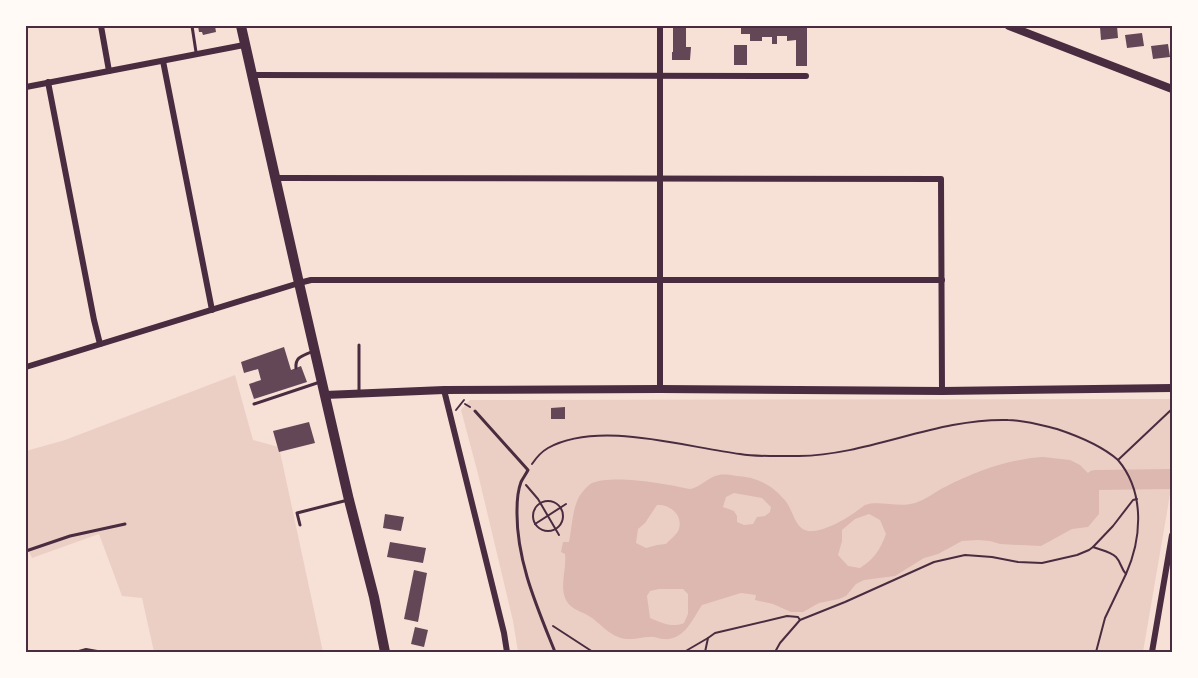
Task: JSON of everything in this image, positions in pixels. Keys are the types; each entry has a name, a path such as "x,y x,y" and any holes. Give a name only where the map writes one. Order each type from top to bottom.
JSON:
{"main road":[{"path":"241,26 385,652"}],"street":[{"path":"101,26 109,71"},
{"path":"660,26 660,389"},
{"path":"1012,26 1173,89"},
{"path":"26,87 244,45"},
{"path":"163,61 212,310"},
{"path":"252,75 806,76"},
{"path":"48,82 100,344"},
{"path":"276,178 941,179 942,391"},
{"path":"26,367 311,280 942,280"},
{"path":"325,395 444,390 942,391 1173,388"},
{"path":"444,390 507,652"},
{"path":"1152,652 1173,535"}],"lane":[{"path":"192,26 197,54"},
{"path":"359,345 359,394"},
{"path":"296,368 297,359 315,351"},
{"path":"254,404 322,381"},
{"path":"475,411 528,470 521,483 517,499 520,547 532,593 555,652"},
{"path":"300,525 297,513 349,500"},
{"path":"26,550 70,536 124,524"}],"path":[{"path":"452,422 456,410 469,390"},
{"path":"1118,460 1173,409"},
{"path":"528,470 547,448 583,436 598,435 653,440 743,455 801,456 847,451 975,421 1009,420 1035,423 1064,431 1104,450 1118,460 1131,482 1137,499 1138,532 1134,554 1105,618 1096,652"},
{"path":"521,483 540,502 559,535"},
{"path":"775,652 800,620 946,558 965,555 1042,563 1089,550 1137,499"},
{"path":"551,501 561,507 562,522 556,529 542,530 535,524 533,512 540,502 551,501"},
{"path":"535,524 566,504"},
{"path":"1094,547 1115,556 1126,574"},
{"path":"684,652 715,633 787,616 798,617 800,620"},
{"path":"543,622 546,621 593,652"},
{"path":"705,652 708,638"},
{"path":"75,652 86,649 103,652"},
{"path":"602,652 636,652"}],"shaded area":[{"path":"235,375 253,440 279,447 323,652 154,652 142,598 122,596 99,534 32,558 26,546 26,451 65,440"},
{"path":"1171,399 1172,483 1143,652 518,652 513,621 461,410 470,400"},
{"path":"1031,458 1070,460 1080,465 1095,480 1099,488 1099,514 1088,527 1072,529 1041,546 1000,544 978,540 962,541 938,554 924,558 895,576 864,580 856,584 846,596 819,603 803,612 791,612 773,604 755,600 756,595 741,593 702,605 687,628 677,637 670,639 620,638 571,606 564,595 565,554 561,552 563,542 569,542 579,497 592,483 602,480 627,480 690,489 719,475 749,478 774,489 787,503 799,526 807,531 813,531 849,517 865,505 915,503 981,471","holes":["734,493 762,498 771,507 770,512 765,516 757,517 753,524 744,525 737,522 734,511 723,507 726,497","657,505 662,505 674,511 680,524 677,533 666,544 646,548 636,543 638,529","869,514 880,520 886,534 876,554 860,568 848,566 838,555 842,530 855,519","683,589 688,594 688,614 684,623 671,625 650,618 647,596 650,591"]}],"building":[{"path":"198,26 215,26 216,32 203,35 199,32"},
{"path":"673,26 686,26 686,47 691,47 690,60 672,60"},
{"path":"741,26 807,26 807,66 796,66 796,40 787,41 787,36 777,36 777,44 772,44 772,37 762,37 762,41 750,41 750,34 741,34"},
{"path":"1117,26 1118,38 1101,40 1100,27"},
{"path":"1142,33 1144,46 1127,48 1125,35"},
{"path":"1168,44 1170,57 1153,59 1151,46"},
{"path":"734,45 747,45 747,65 734,65"},
{"path":"284,347 291,370 301,366 307,382 254,399 249,384 261,380 258,369 244,373 241,362"},
{"path":"565,407 565,419 551,419 551,408"},
{"path":"309,422 315,443 279,452 273,431"},
{"path":"385,514 404,517 401,531 383,528"},
{"path":"390,542 426,548 423,563 387,557"},
{"path":"414,570 427,573 418,622 404,619"},
{"path":"415,627 428,630 424,647 411,644"}],"waterway":[{"path":"1095,480 1172,479"}]}
